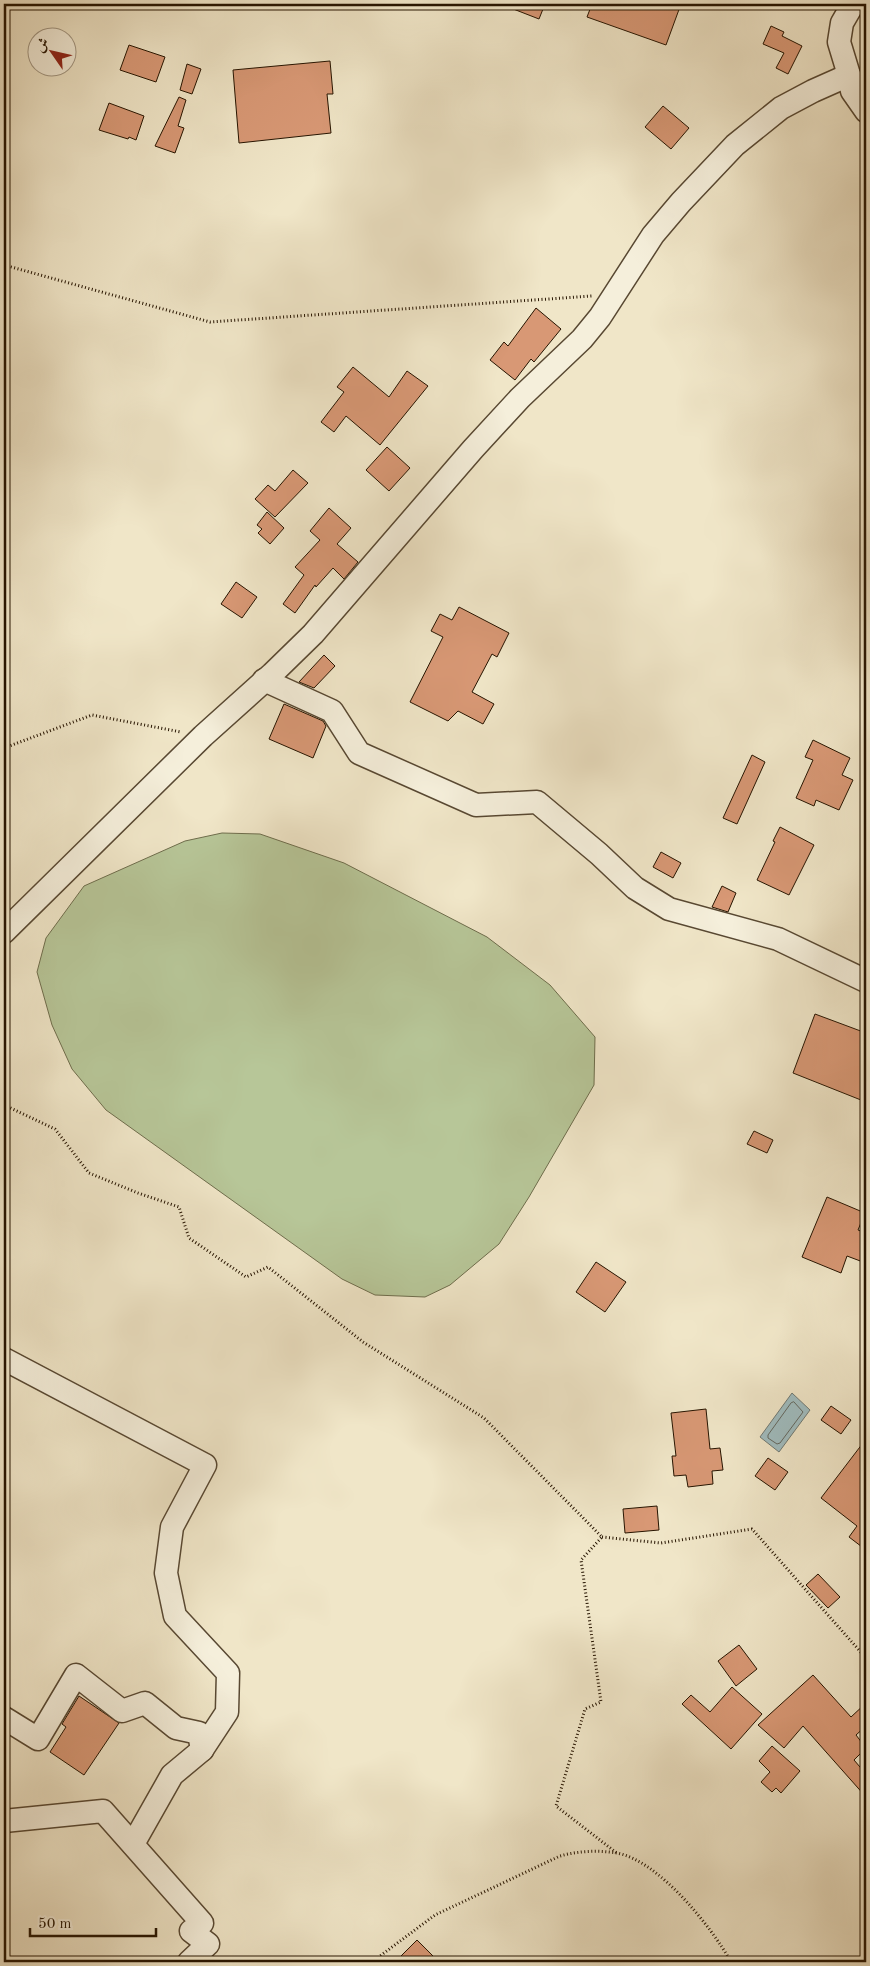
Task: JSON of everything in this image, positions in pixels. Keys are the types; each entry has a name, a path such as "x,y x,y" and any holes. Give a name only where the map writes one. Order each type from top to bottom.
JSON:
{"street":[{"path":"831,4 848,13 839,42 852,91 866,111"},
{"path":"4,932 203,736 313,634 473,449 520,398 582,339 600,317 635,260 653,236 681,202 735,145 781,108 849,75"},
{"path":"264,680 332,711 359,753 476,805 536,802 599,854 636,888 669,909 778,939 866,981"},
{"path":"4,1360 205,1465 172,1526 166,1573 176,1616 228,1673 227,1712 202,1750 172,1775 133,1844"},
{"path":"4,1718 38,1739 76,1675 122,1710 145,1703 176,1728 199,1733 202,1750"},
{"path":"4,1821 103,1811 202,1923 191,1931 208,1944 190,1962"}],"path":[{"path":"4,265 210,322 615,294"},
{"path":"4,748 92,715 203,736"},
{"path":"4,1105 55,1129 89,1173 138,1193 179,1206 189,1238 246,1277 268,1267 363,1342 484,1418 602,1537 661,1543 752,1529 866,1658"},
{"path":"602,1537 581,1560 601,1702 586,1710 556,1806 618,1854 638,1862 659,1876 683,1898 712,1932 731,1962"},
{"path":"372,1962 435,1915 560,1856 576,1852 618,1854"}],"green space":[{"path":"222,833 260,834 344,863 487,937 550,985 595,1037 594,1085 529,1197 499,1244 450,1285 425,1297 375,1295 342,1279 106,1110 72,1069 52,1025 37,972 46,938 84,886 185,841"}],"water":[{"path":"792,1393 810,1410 779,1452 760,1437"}],"building":[{"path":"503,4 545,4 539,19"},
{"path":"592,4 681,4 666,45 587,17"},
{"path":"771,26 784,32 782,36 802,46 788,74 776,68 784,53 763,44"},
{"path":"129,45 165,57 156,82 120,70"},
{"path":"330,61 333,94 327,94 331,133 239,143 233,70"},
{"path":"187,64 201,69 192,94 180,90"},
{"path":"179,97 186,100 178,126 184,128 175,153 155,146"},
{"path":"109,103 144,116 136,140 99,130"},
{"path":"663,106 689,128 671,149 645,127"},
{"path":"536,308 561,329 534,362 531,359 515,380 490,360 504,342 508,346"},
{"path":"353,367 389,397 407,371 428,386 380,445 346,416 334,432 321,422 344,392 337,387"},
{"path":"387,447 410,468 389,491 366,470"},
{"path":"293,470 308,483 275,517 255,499 268,485 275,491"},
{"path":"329,508 351,528 337,544 358,562 344,579 333,568 316,587 315,585 295,613 283,604 304,575 295,567 320,540 310,531"},
{"path":"267,512 284,528 270,544 258,533 262,529 257,525"},
{"path":"236,582 257,597 242,618 221,604"},
{"path":"459,607 509,633 497,657 492,654 472,692 494,704 483,724 458,711 448,721 410,702 443,637 431,631 440,614 452,620"},
{"path":"324,655 335,666 314,688 299,682"},
{"path":"284,704 323,721 326,726 313,758 269,739"},
{"path":"813,740 850,758 842,775 853,780 839,810 816,800 814,806 796,798 813,760 805,757"},
{"path":"752,755 765,762 737,824 723,818"},
{"path":"780,827 814,845 789,895 757,880"},
{"path":"661,852 681,863 673,878 653,867"},
{"path":"722,886 736,893 728,912 712,907"},
{"path":"815,1014 866,1033 866,1102 793,1073"},
{"path":"754,1131 773,1140 767,1153 747,1144"},
{"path":"827,1197 865,1213 858,1230 866,1233 866,1254 863,1262 847,1256 841,1273 802,1257"},
{"path":"596,1262 626,1282 605,1312 576,1292"},
{"path":"831,1406 851,1420 841,1434 821,1420"},
{"path":"706,1409 710,1449 720,1448 723,1470 712,1471 713,1484 688,1487 686,1475 674,1476 672,1456 676,1456 671,1413"},
{"path":"866,1439 866,1550 849,1537 857,1526 821,1498"},
{"path":"768,1458 788,1472 775,1490 755,1476"},
{"path":"657,1506 659,1530 625,1533 623,1509"},
{"path":"818,1574 840,1597 828,1608 806,1585"},
{"path":"739,1645 757,1669 736,1686 718,1661"},
{"path":"813,1675 851,1717 866,1703 866,1726 856,1735 866,1748 854,1760 866,1774 866,1797 803,1726 784,1748 758,1725"},
{"path":"732,1687 762,1714 731,1749 682,1704 691,1695 710,1712"},
{"path":"79,1696 119,1723 84,1775 50,1752 66,1727 62,1724"},
{"path":"772,1746 800,1771 781,1793 776,1788 772,1792 761,1782 770,1772 759,1761"},
{"path":"417,1940 439,1962 395,1962"}]}
